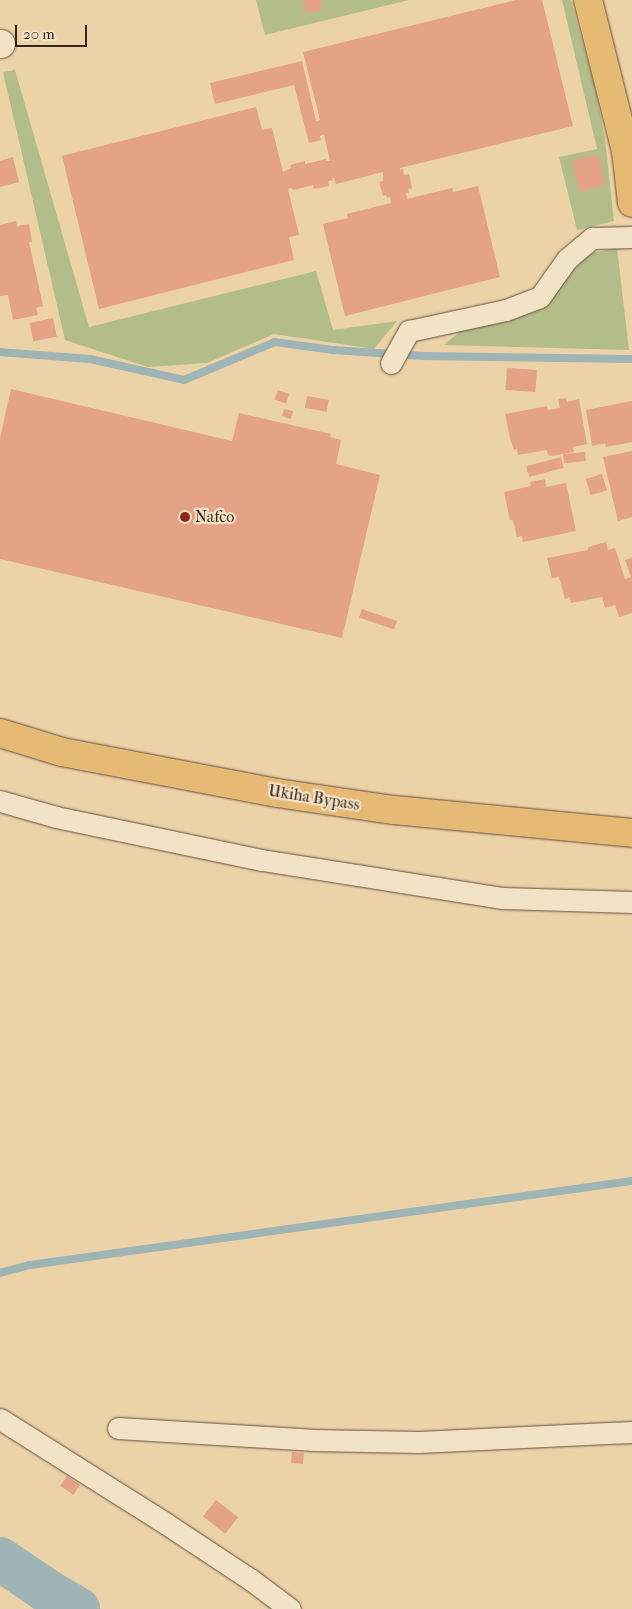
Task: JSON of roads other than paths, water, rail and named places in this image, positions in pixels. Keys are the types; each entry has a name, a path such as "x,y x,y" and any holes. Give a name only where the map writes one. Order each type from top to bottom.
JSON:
{"main road":[{"path":"588,0 626,151 632,203"},
{"name":"Ukiha Bypass","path":"0,733 62,752 277,793 394,810 632,834"}],"street":[{"path":"391,363 401,342 409,331 506,310 540,297 567,258 592,238 632,236"},
{"path":"0,801 56,817 262,860 503,898 632,902"},
{"path":"0,1419 165,1523 250,1579 290,1609"},
{"path":"118,1428 312,1440 419,1442 632,1432"}],"waterway":[{"path":"0,352 90,359 184,380 275,342 333,350 423,356 632,359"},
{"path":"0,1273 30,1265 632,1181"},
{"path":"0,1559 47,1591 78,1609"}],"place":[{"name":"Nafco","path":"185,517"}]}
